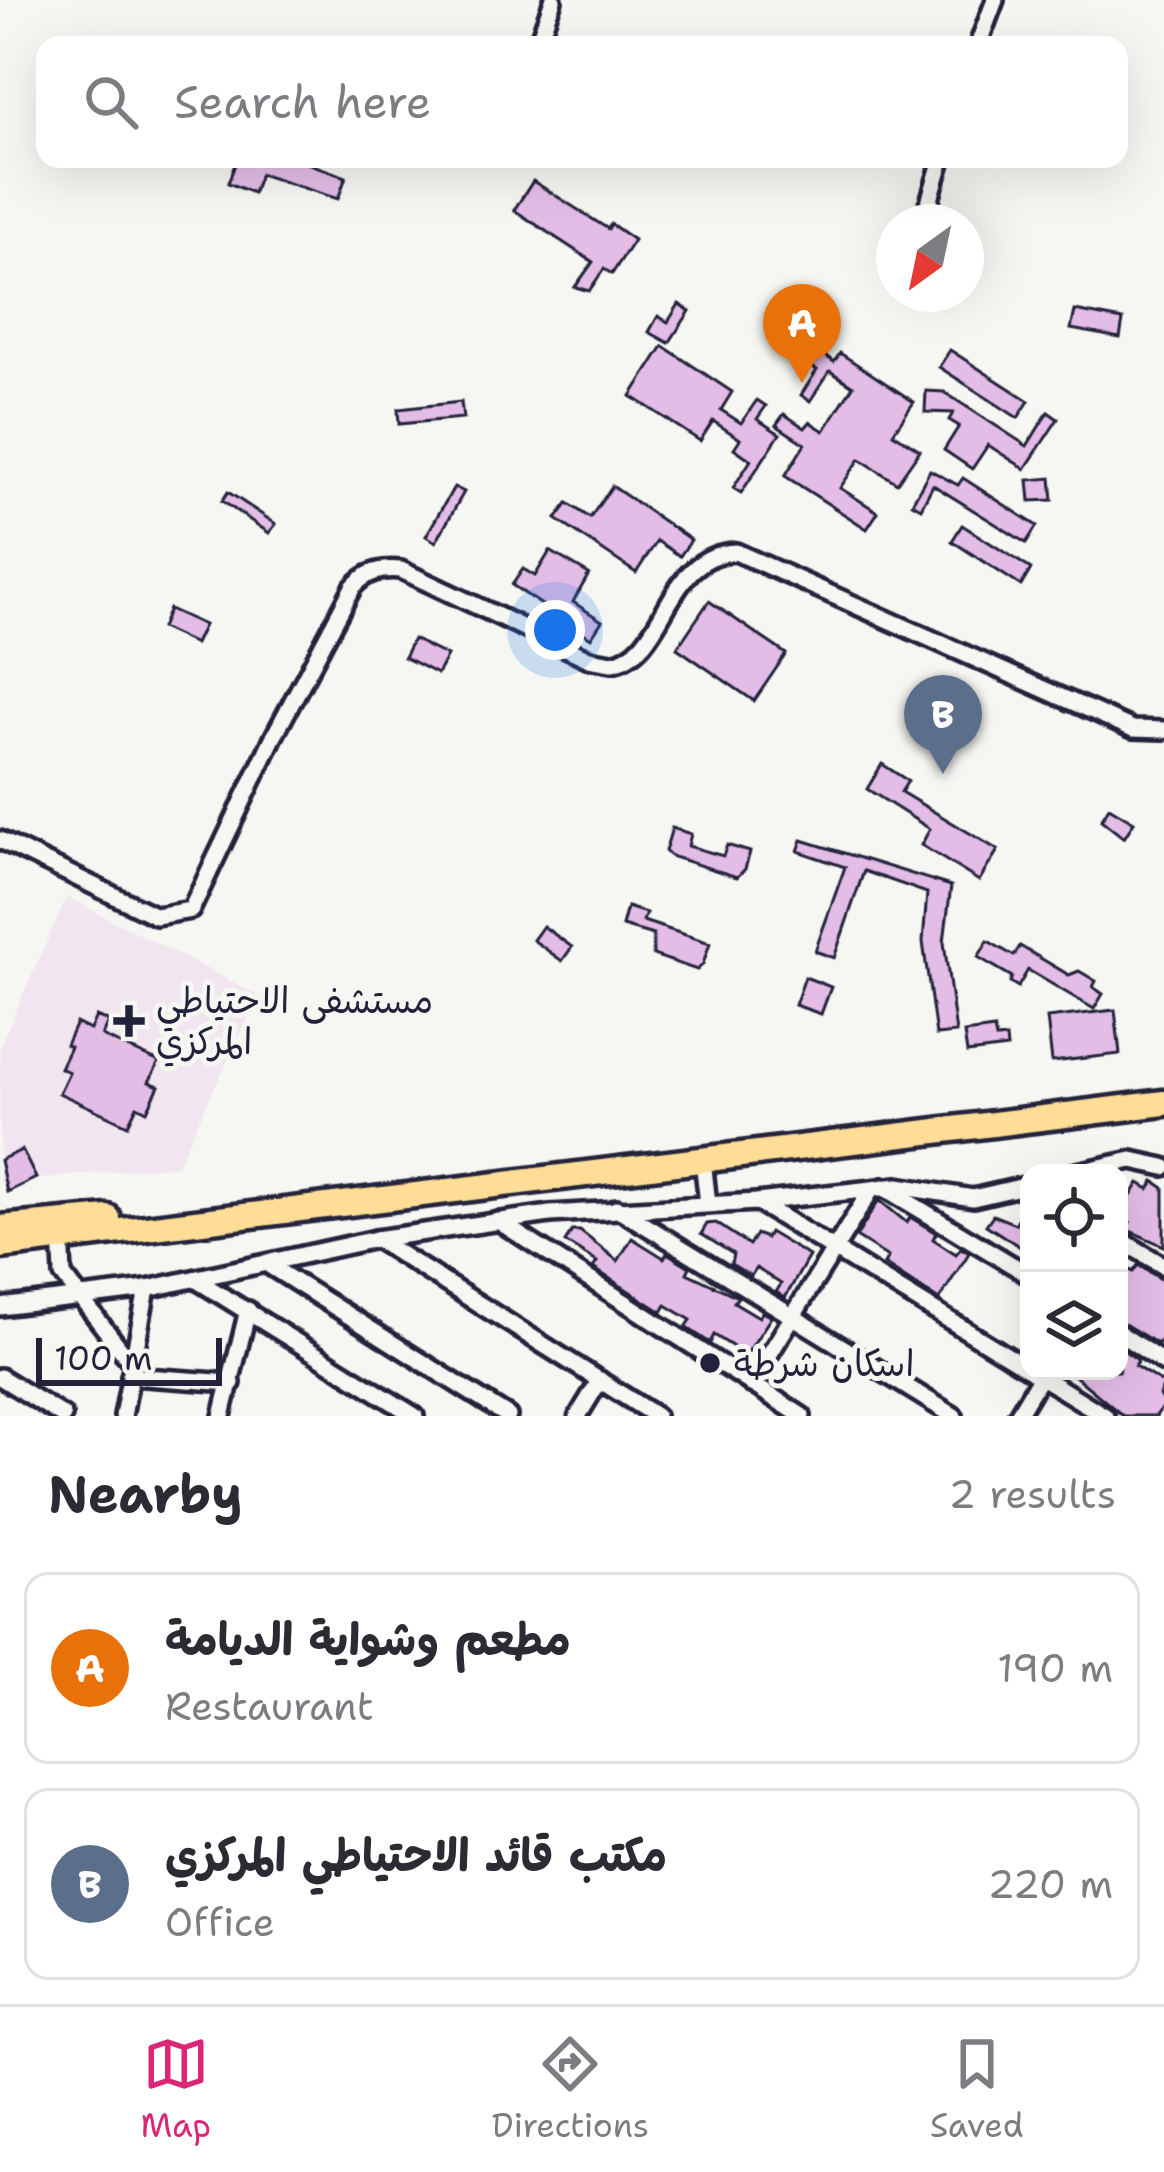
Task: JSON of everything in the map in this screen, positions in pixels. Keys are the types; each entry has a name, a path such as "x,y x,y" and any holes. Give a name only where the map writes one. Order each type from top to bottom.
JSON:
{"highway":[{"path":"0,1246 61,1231 1164,1089"},
{"path":"0,1228 61,1231 1164,1103"}],"street":[{"path":"540,36 553,0"},
{"path":"981,36 995,0"},
{"path":"928,204 939,168"},
{"path":"0,840 156,916 191,910 353,587 361,577 387,569 401,570 589,658 611,663 640,644 697,564 736,552 1132,729 1164,730"},
{"path":"703,1160 708,1204"},
{"path":"1114,1164 1132,1160 1164,1167"},
{"path":"0,1307 147,1289 270,1266 376,1239 614,1206 757,1202 918,1187 973,1198 1020,1188"},
{"path":"751,1384 877,1189"},
{"path":"877,1189 1024,1272"},
{"path":"757,1202 1020,1363"},
{"path":"614,1206 795,1317 926,1408 954,1416"},
{"path":"498,1220 802,1416"},
{"path":"61,1231 59,1267 131,1370 232,1383"},
{"path":"376,1239 656,1416"},
{"path":"1128,1244 1164,1266"},
{"path":"270,1266 508,1416"},
{"path":"194,1279 415,1416"},
{"path":"123,1416 147,1289"},
{"path":"222,1416 248,1310"},
{"path":"1128,1339 1164,1363"},
{"path":"0,1377 63,1416"},
{"path":"578,1416 600,1380"},
{"path":"1017,1416 1031,1380"},
{"path":"1047,1380 1105,1416"},
{"path":"760,1416 772,1398"}],"shaded area":[{"name":"مستشفى الاحتياطي المركزي","path":"67,897 259,996 177,1165 0,1183 0,1046"}],"building":[{"path":"234,168 321,168 346,177 338,199 260,174 253,193 228,183"},
{"path":"533,181 608,229 611,224 634,240 612,274 604,269 589,291 575,287 593,262 514,210"},
{"path":"679,304 690,311 669,343 649,332 658,316 668,322"},
{"path":"1075,311 1123,320 1120,338 1071,329"},
{"path":"663,346 732,392 721,410 741,423 757,400 766,406 757,419 780,434 741,493 733,488 751,460 734,448 740,439 713,421 700,441 631,396"},
{"path":"814,348 834,362 840,353 914,402 893,433 920,450 897,483 860,459 840,488 878,512 867,529 785,476 805,444 776,425 784,414 805,428 810,422 824,431 853,386 830,371 810,401 801,395 817,370 805,363"},
{"path":"950,350 1029,401 1018,418 939,367"},
{"path":"926,391 944,392 1027,446 1048,412 1058,419 1025,469 988,445 972,469 944,450 959,426 949,420 953,413 925,412"},
{"path":"461,402 463,418 399,424 398,409"},
{"path":"930,470 958,485 963,478 1037,526 1026,543 933,485 921,508 912,503"},
{"path":"1051,478 1053,500 1030,501 1028,480"},
{"path":"612,486 691,540 680,556 657,541 636,573 556,519 568,503 590,518"},
{"path":"454,487 464,492 436,542 426,536"},
{"path":"228,492 276,524 269,533 222,501"},
{"path":"962,525 1031,569 1021,586 952,541"},
{"path":"550,551 589,574 573,602 602,621 591,638 512,585 523,569 535,576"},
{"path":"709,601 786,654 754,701 677,648"},
{"path":"169,609 204,625 195,644 161,628"},
{"path":"413,639 447,656 437,674 404,657"},
{"path":"882,764 908,781 901,792 998,850 979,881 921,845 930,829 867,789"},
{"path":"1109,807 1134,822 1124,838 1101,820"},
{"path":"672,828 691,834 688,846 723,856 727,845 750,852 745,869 737,877 670,856 665,851"},
{"path":"802,840 951,886 944,942 956,1033 936,1035 923,942 927,893 864,871 834,958 815,951 845,867 798,851"},
{"path":"627,907 646,913 643,921 710,943 703,964 697,970 653,955 653,935 622,926"},
{"path":"543,926 572,947 562,961 533,940"},
{"path":"988,941 1014,956 1020,946 1069,975 1079,971 1096,981 1093,987 1103,994 1094,1009 1028,970 1018,987 1010,982 1012,977 978,957"},
{"path":"805,977 831,987 821,1014 795,1005"},
{"path":"1115,1010 1120,1054 1052,1062 1047,1018"},
{"path":"96,1016 108,1021 102,1036 159,1062 149,1082 159,1086 147,1111 137,1106 128,1125 59,1093 69,1072 60,1068 76,1023 90,1030"},
{"path":"994,1029 996,1039 1006,1038 1007,1048 967,1053 964,1033"},
{"path":"22,1150 36,1178 7,1192 0,1160"},
{"path":"1154,1181 1164,1188 1164,1246 1128,1230 1128,1201 1139,1183 1149,1189"},
{"path":"879,1200 907,1223 910,1217 936,1233 933,1239 956,1254 961,1248 969,1253 939,1300 884,1264 888,1257 856,1237"},
{"path":"993,1215 1015,1224 1020,1216 1020,1247 986,1225"},
{"path":"716,1223 749,1245 756,1234 766,1238 769,1232 809,1256 785,1298 776,1292 781,1284 756,1268 751,1276 731,1264 733,1254 701,1234 707,1224"},
{"path":"572,1231 580,1231 618,1261 632,1238 664,1258 667,1253 690,1267 687,1273 738,1297 734,1302 759,1317 762,1312 771,1317 746,1355 714,1335 710,1343 686,1327 691,1320 666,1305 662,1312 593,1268 597,1262 565,1242"},
{"path":"1138,1265 1164,1281 1164,1335 1158,1344 1128,1326 1128,1269 1133,1272"},
{"path":"1128,1353 1138,1360 1135,1366 1164,1384 1159,1395 1164,1404 1156,1416 1123,1416 1080,1380 1128,1380"}],"place":[{"name":"مطعم وشواية الديامة","path":"802,383"},
{"name":"مكتب قائد الاحتياطي المركزي","path":"943,774"},
{"name":"مستشفى الاحتياطي المركزي","path":"129,1021"},
{"name":"اسكان شرطة","path":"710,1363"}]}
